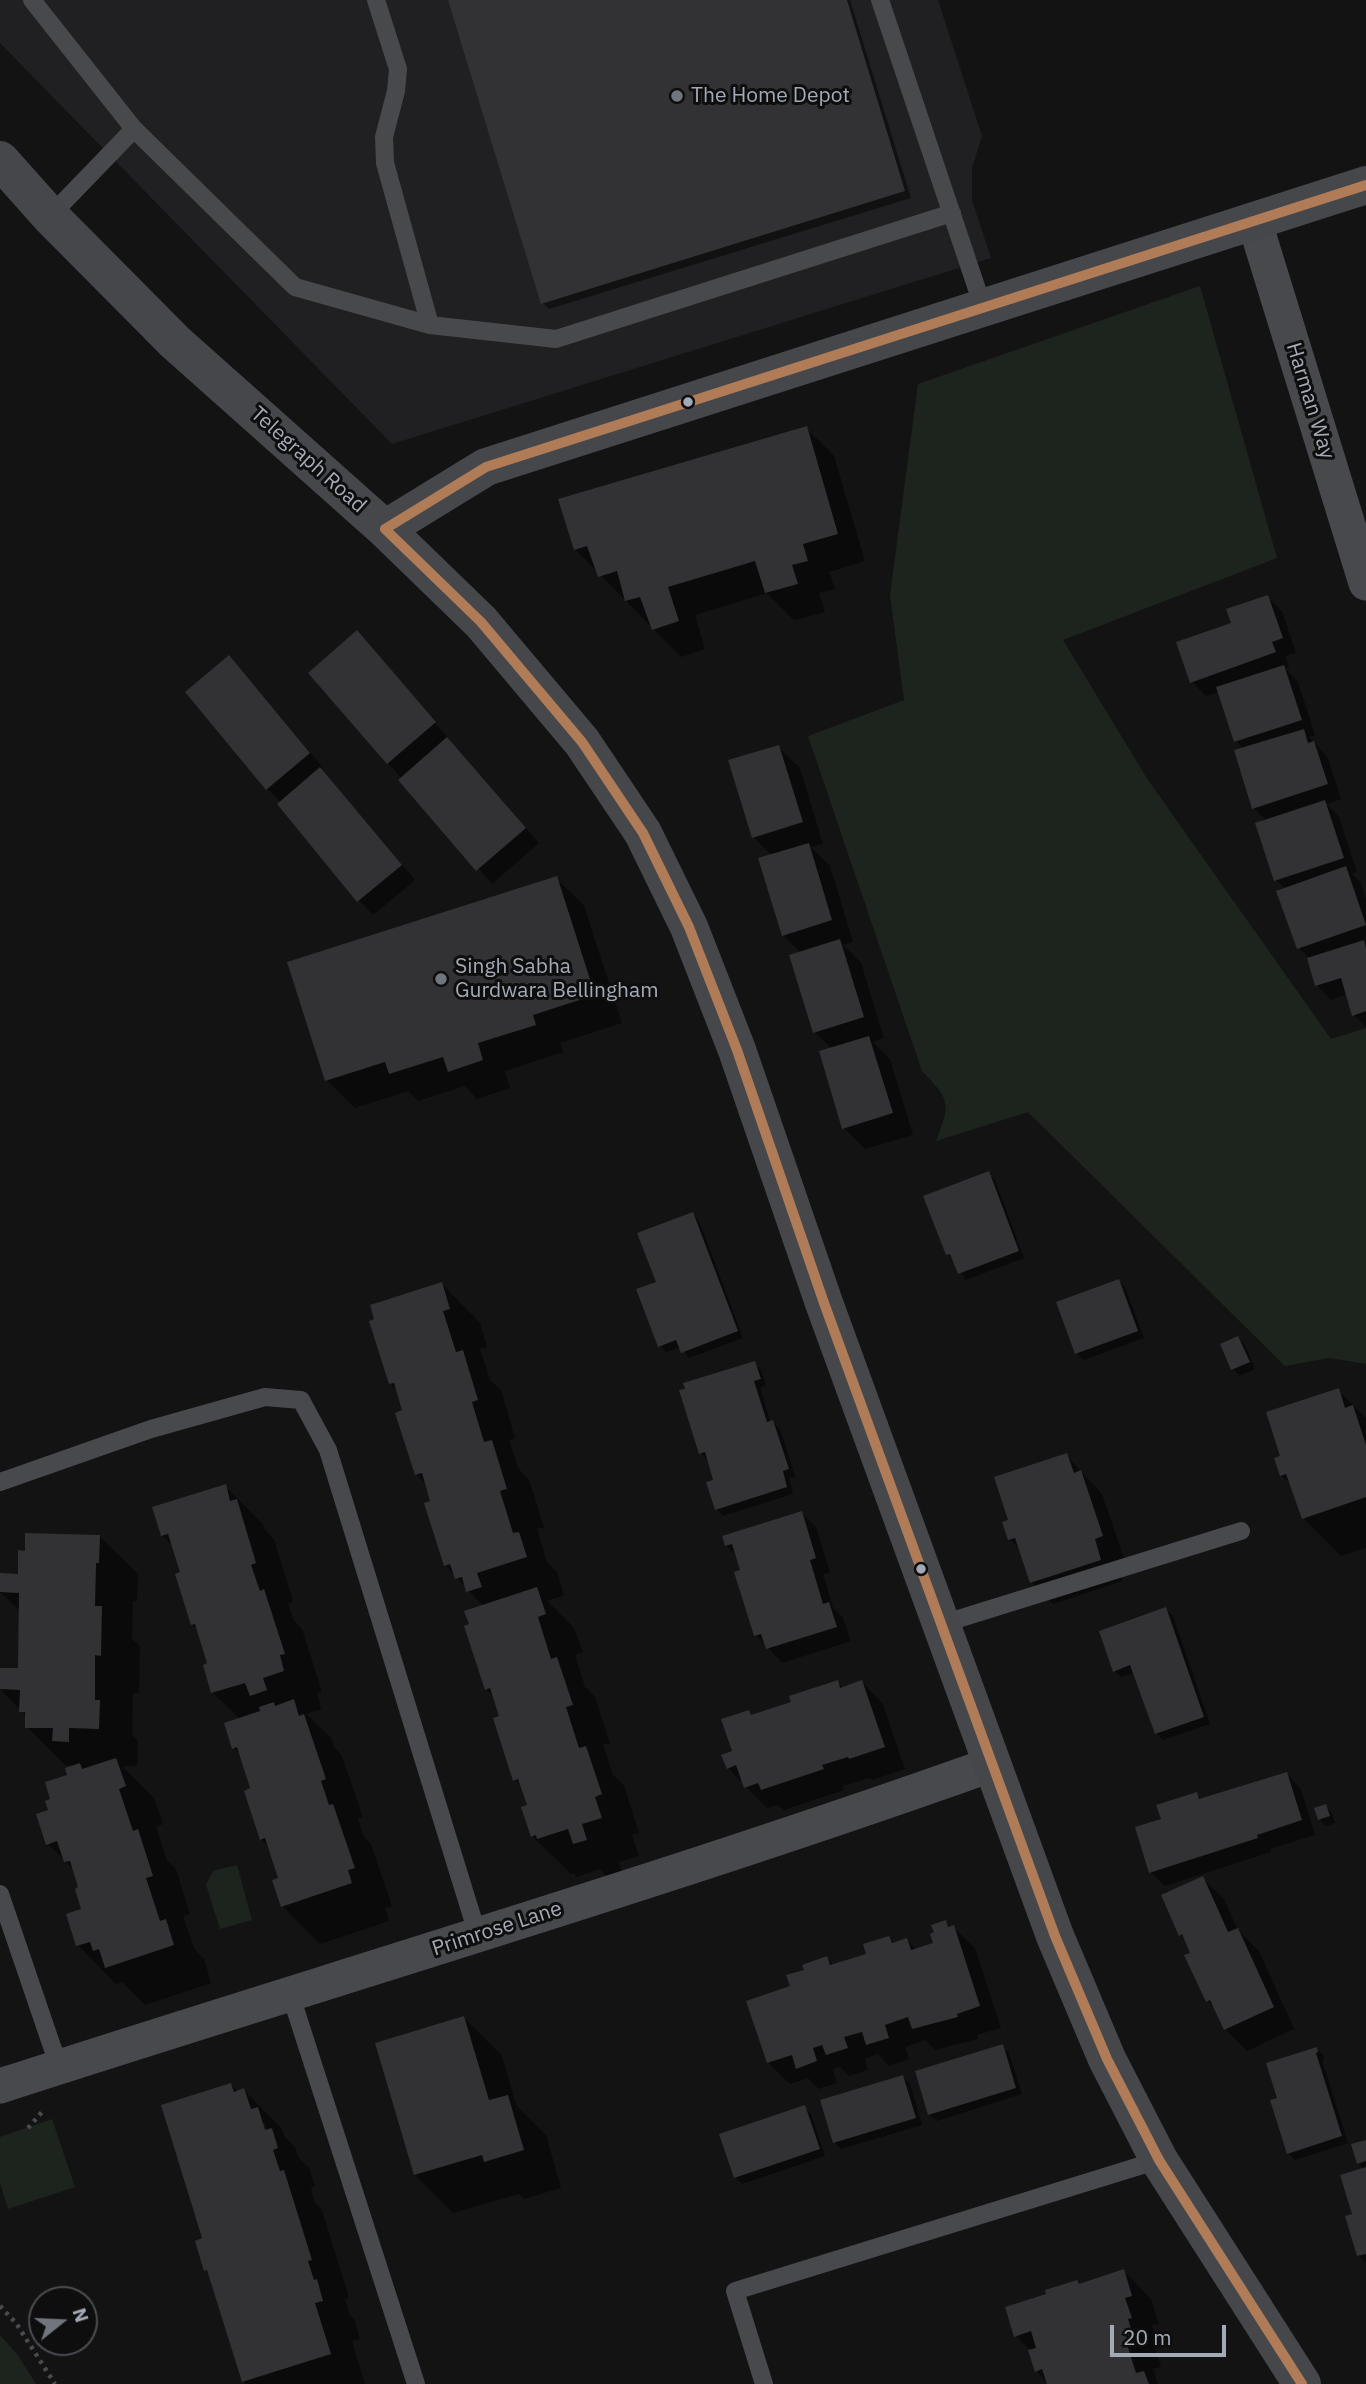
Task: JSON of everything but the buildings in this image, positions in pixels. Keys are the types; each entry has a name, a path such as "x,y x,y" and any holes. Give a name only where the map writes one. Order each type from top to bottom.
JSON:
{"street":[{"name":"Telegraph Road","path":"0,160 50,216 175,342 386,529 481,622 582,742 643,834 689,927 737,1050 824,1303 1055,1936 1107,2059 1159,2160 1302,2384"},
{"path":"386,529 486,467 1366,185"},
{"name":"Harman Way","path":"1254,220 1366,583"},
{"name":"Primrose Lane","path":"0,2086 478,1936 993,1764"}],"lane":[{"path":"32,0 134,129 295,287 430,325 556,339 952,213"},
{"path":"376,0 398,68 396,91 384,137 385,163 430,325"},
{"path":"880,0 983,307"},
{"path":"50,216 134,129"},
{"path":"0,1482 151,1429 265,1397 301,1400 328,1450 478,1936"},
{"path":"942,1624 1241,1531"},
{"path":"0,1894 59,2067"},
{"path":"290,1993 415,2384"},
{"path":"764,2384 736,2291 1159,2160"}],"path":[{"path":"0,2306 16,2323 55,2384"}],"shaded area":[{"path":"0,0 938,0 982,136 972,168 972,200 991,258 392,444 0,43"},
{"path":"1200,286 1277,558 1063,640 1148,780 1331,1039 1366,1028 1366,1364 1329,1358 1285,1366 1028,1112 936,1141 946,1110 943,1096 922,1071 808,736 904,700 890,595 918,384"},
{"path":"237,1865 252,1920 220,1929 206,1885 213,1871"},
{"path":"52,2119 75,2187 8,2209 0,2183 0,2137"},
{"path":"0,2335 17,2354 36,2384 0,2384"}],"transit line":[{"path":"385,529 486,467 1366,185"},
{"path":"385,529 481,622 582,742 643,833 689,927 737,1050 824,1303 1055,1936 1107,2059 1159,2160 1302,2384"}],"place":[{"name":"The Home Depot","path":"677,96"},
{"name":"Singh Sabha Gurdwara Bellingham","path":"441,979"}]}
